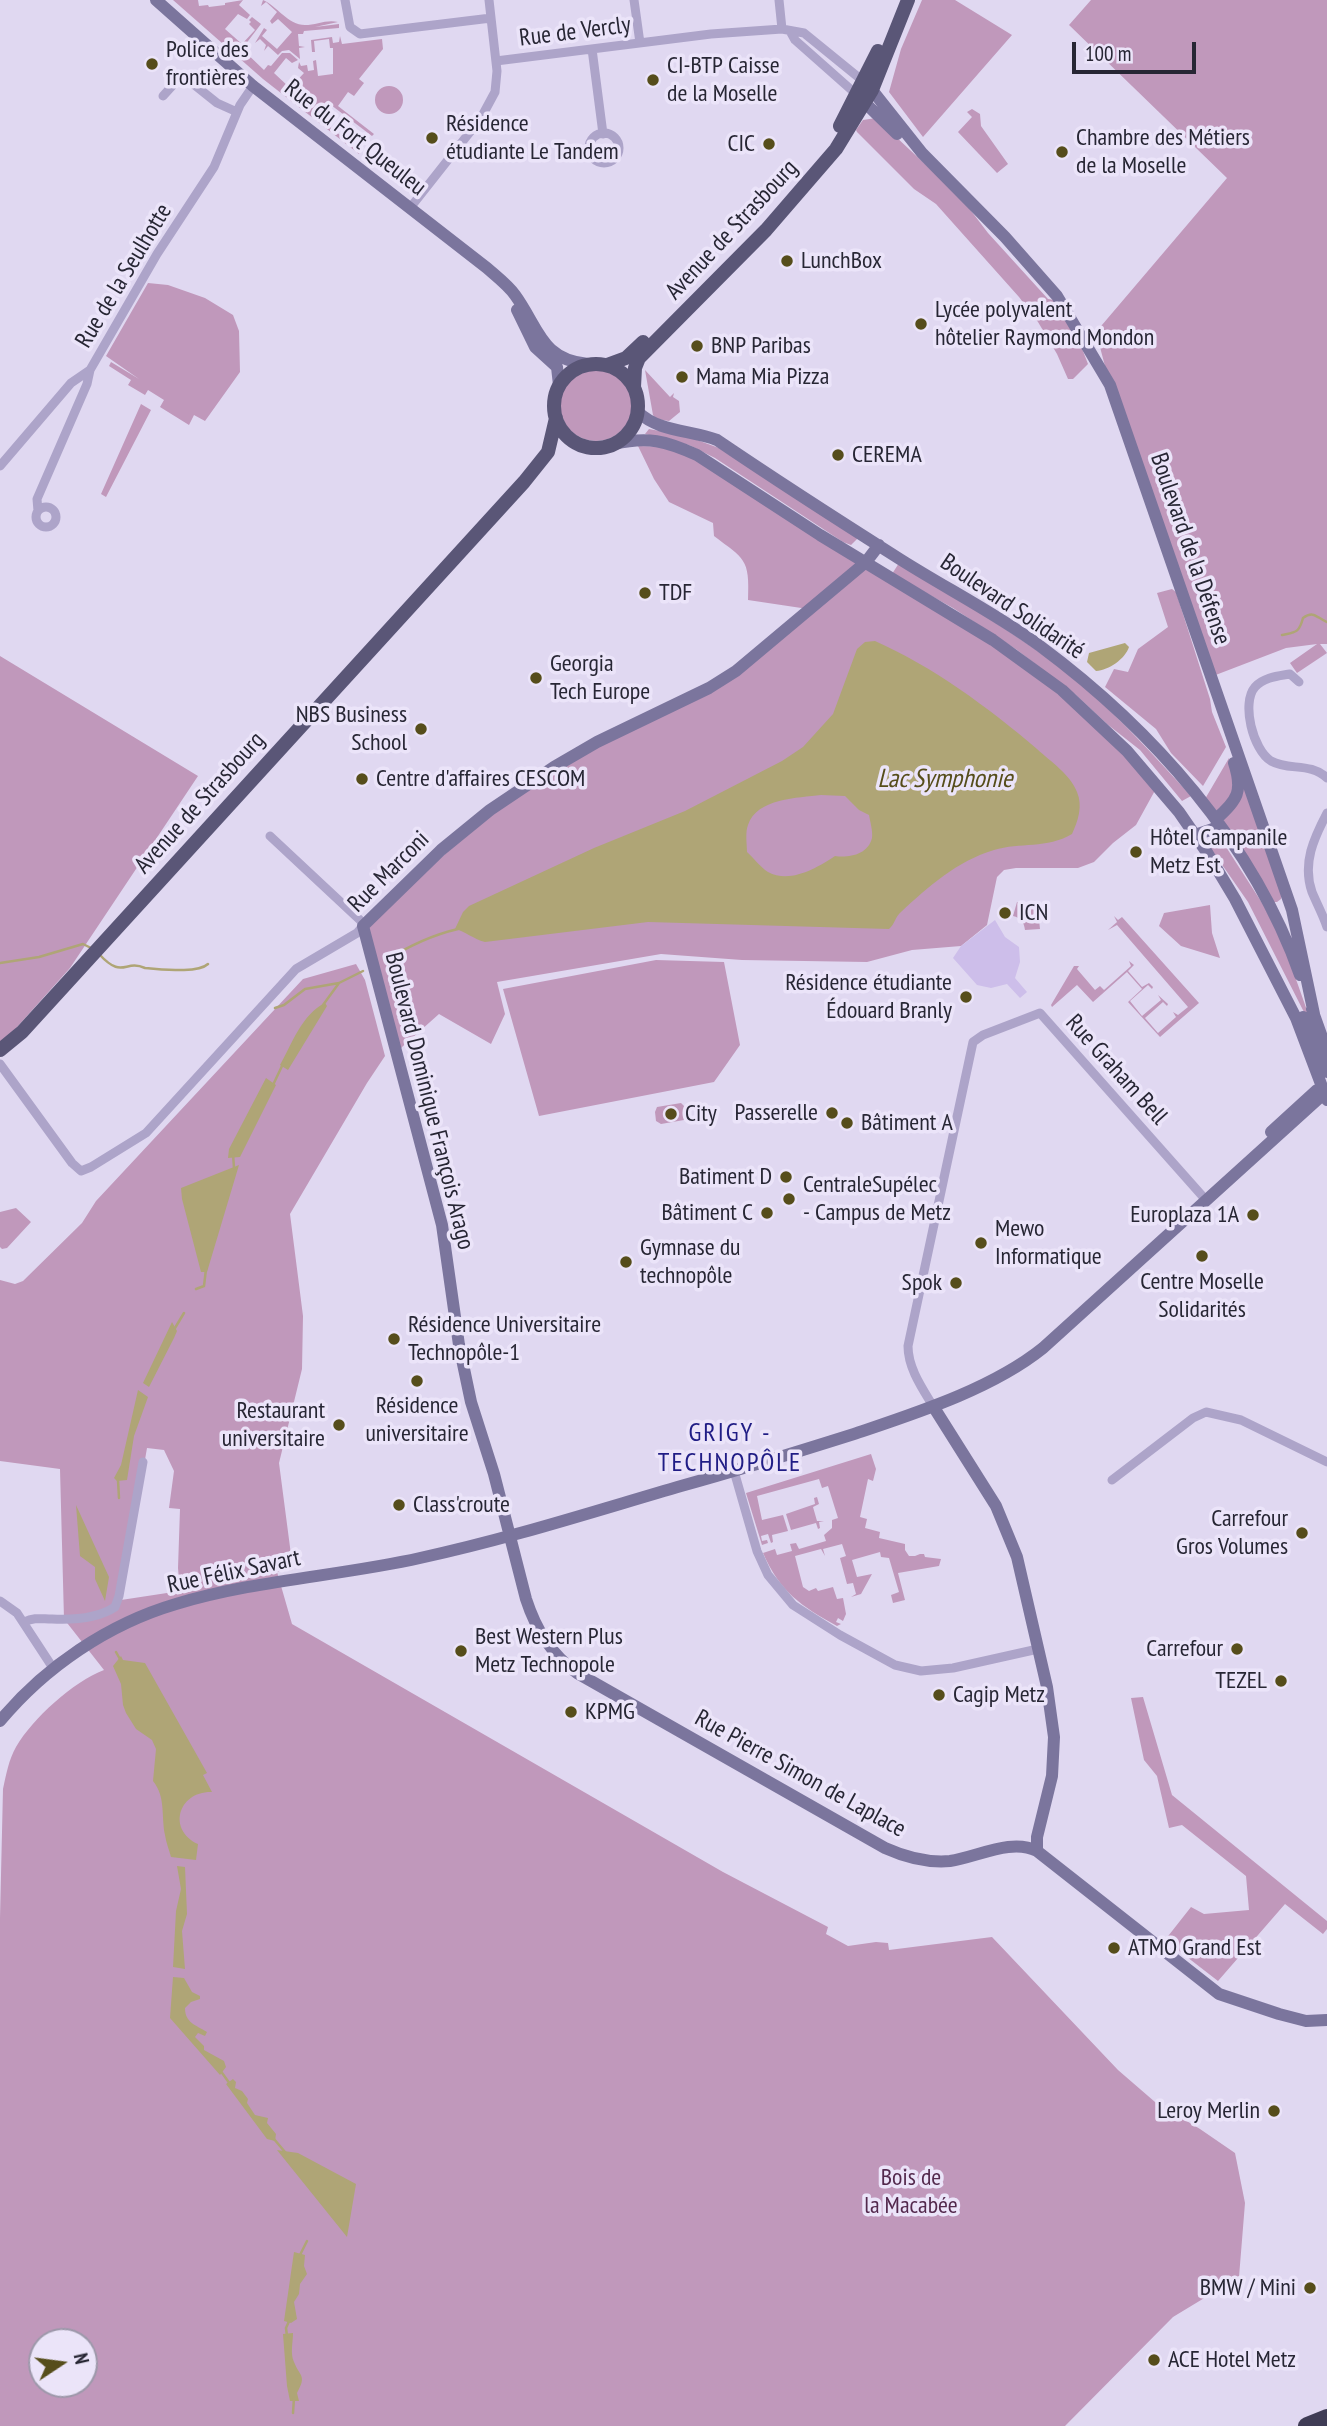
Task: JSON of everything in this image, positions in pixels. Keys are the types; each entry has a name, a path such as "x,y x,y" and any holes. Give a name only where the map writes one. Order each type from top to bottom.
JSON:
{"highway":[{"path":"1307,2426 1327,2418"}],"main road":[{"name":"Avenue de Strasbourg","path":"864,92 902,0"},
{"name":"Avenue de Strasbourg","path":"634,387 635,368 639,358 766,230 836,149 908,0"},
{"name":"Avenue de Strasbourg","path":"607,365 626,358 648,338 676,322"},
{"path":"588,364 607,365 623,373 634,387 638,412 632,427 614,444 598,448 578,444 560,429 556,418 555,396 559,385 571,371 588,364"},
{"name":"Avenue de Strasbourg","path":"0,1050 22,1031 524,482 548,452 556,418"},
{"name":"Avenue de Strasbourg","path":"524,482 542,472 562,449 578,444"},
{"name":"Avenue de Strasbourg","path":"0,1063 14,1047 22,1031"}],"street":[{"name":"Rue du Fort Queuleu","path":"156,0 253,86 513,291 545,346 574,363 588,364"},
{"path":"345,0 350,27 360,34 491,18"},
{"path":"489,0 496,61"},
{"path":"634,0 640,43"},
{"path":"779,0 786,30 795,40 864,92"},
{"name":"Rue de Vercly","path":"410,208 489,105 495,92 496,61 740,31 800,30 811,37 864,92"},
{"path":"592,49 603,134"},
{"path":"163,96 182,75 217,103 237,112"},
{"name":"Rue de la Seulhotte","path":"0,466 71,383 90,370 157,254 214,167 237,112 253,86"},
{"name":"Boulevard de la Défense","path":"864,92 1037,272 1070,316 1099,365 1118,406 1292,910 1314,1014"},
{"name":"Rue du Fort Queuleu","path":"499,280 535,347 557,367 559,385"},
{"path":"38,511 37,499 88,384 90,370"},
{"name":"Boulevard Solidarité","path":"638,412 656,425 702,434 717,440 1037,644 1132,726 1200,798 1278,922 1290,946 1327,1051"},
{"name":"Boulevard Solidarité","path":"614,444 639,438 680,447 697,455 820,536 993,640 1062,690 1127,751 1158,785 1208,854 1235,899 1296,1018 1326,1090"},
{"name":"Rue Marconi","path":"0,1063 72,1163 80,1171 91,1167 146,1133 296,970 357,933 440,850 509,797 597,742 709,688 736,671 866,562 879,545"},
{"path":"1299,682 1290,674 1269,678 1257,685 1248,702 1250,720 1255,737 1267,758 1283,766 1314,769 1327,778"},
{"path":"1193,832 1213,829 1215,819 1236,800 1239,788 1239,777 1226,739 1219,695"},
{"path":"1327,813 1311,848 1308,862 1310,883 1327,927"},
{"name":"Boulevard Dominique François Arago","path":"270,836 361,921 363,926 442,1225 459,1345 471,1402 510,1535"},
{"name":"Boulevard Solidarité","path":"1208,854 1243,899 1281,980 1319,1048 1327,1072"},
{"name":"Rue Graham Bell","path":"933,1406 912,1367 908,1346 973,1042 983,1035 1040,1013 1205,1199"},
{"name":"Rue Félix Savart","path":"0,1721 53,1668 118,1627 162,1608 209,1595 419,1559 734,1471 933,1406 1033,1356 1222,1184 1259,1143 1326,1090"},
{"path":"933,1406 989,1494 1011,1537 1038,1649 1052,1709 1055,1737 1052,1776 1037,1837 1037,1851"},
{"path":"1112,1480 1193,1418 1206,1412 1241,1420 1327,1462"},
{"path":"24,1622 38,1617 87,1618 102,1615 115,1607 143,1462"},
{"path":"734,1471 757,1551 768,1575 793,1605 830,1629 895,1665 921,1671 953,1668 1038,1649"},
{"name":"Rue Pierre Simon de Laplace","path":"510,1535 526,1599 536,1626 555,1654 587,1679 898,1854 921,1860 944,1861 1021,1846 1037,1851 1219,1994 1306,2021 1327,2021"},
{"path":"0,1601 17,1613 53,1668"},
{"path":"1021,1846 1042,1814"}],"green space":[{"path":"173,0 198,0 199,6 209,7 243,0 239,5 250,15 247,19 238,14 225,29 242,44 255,30 249,20 252,17 261,24 242,49 264,70 282,53 290,53 298,60 292,63 286,58 274,73 290,88 304,73 298,68 299,62 301,66 307,65 308,71 314,70 313,61 316,60 318,76 333,74 333,48 330,48 329,39 314,41 315,52 312,52 311,40 332,37 333,43 339,42 340,36 342,44 382,39 383,49 359,79 364,83 354,96 348,92 338,106 374,134 372,136 327,102 315,115 360,151 359,154 263,79"},
{"path":"263,0 273,6 293,22 309,25 334,21 338,22 315,27 339,24 339,28 298,34 299,46 305,47 299,48 300,59 289,50 278,55 268,46 264,51 266,45 260,39 255,43 264,28 267,30 262,36 277,49 292,32 278,19 272,24 270,21 277,12 266,2 261,6"},
{"path":"922,0 955,0 1012,35 923,137 889,92 901,49"},
{"path":"1091,0 1327,0 1327,644 1320,644 1327,653 1297,673 1290,663 1317,644 1286,648 1213,676 1110,385 1096,332 1227,178 1069,25"},
{"path":"389,86 399,90 403,100 399,110 389,114 379,110 375,100 379,90"},
{"path":"972,109 980,114 981,126 1008,164 997,173 958,132 972,117 967,112"},
{"path":"876,118 962,199 988,233 1048,299 1054,300 1079,341 1088,364 1073,379 1068,379 1038,322 1019,297 936,204 914,189 857,132 863,120"},
{"path":"148,283 168,285 205,298 233,315 239,331 240,372 205,421 194,415 189,425 160,407 164,400 148,390 145,395 128,385 131,380 109,366 111,362 139,379 106,356"},
{"path":"596,369 616,375 626,385 632,405 626,425 616,435 596,441 576,435 566,425 560,405 566,385 576,375"},
{"path":"645,370 670,397 674,393 673,397 679,401 680,412 669,421 656,419 653,415"},
{"path":"141,404 151,410 106,497 101,494"},
{"path":"649,429 686,436 719,448 858,538 851,545 843,542 715,458 689,445 645,434"},
{"path":"638,446 680,447 1018,657 1158,785 1136,825 1094,862 1078,868 1004,870 997,877 987,925 961,946 912,950 867,962 742,960 661,954 497,982 505,1014 491,1044 439,1014 402,1047 397,1055 363,926 518,790 709,688 808,609 748,600 748,576 743,561 714,536 713,523 669,502"},
{"path":"899,563 1013,634 1057,665 1122,723 1191,796 1182,801 1140,750 1076,695 1017,650 953,608 892,574"},
{"path":"1172,589 1176,592 1212,712 1226,747 1203,786 1171,753 1156,729 1105,687 1114,669 1128,672 1138,649 1168,627 1157,593"},
{"path":"0,656 198,776 70,968 0,1046"},
{"path":"1229,758 1234,772 1231,799 1217,811 1205,799"},
{"path":"1243,783 1282,895 1277,902 1274,902 1223,821"},
{"path":"1219,836 1264,906 1285,948 1310,1019 1307,1018 1248,902 1209,846"},
{"path":"1017,902 1036,908 1040,929 1025,930 1022,921 1013,916"},
{"path":"1210,905 1212,933 1220,958 1181,946 1159,926 1164,913"},
{"path":"1114,916 1118,920 1122,917 1199,1003 1160,1037 1128,1002 1142,989 1127,972 1093,1002 1077,985 1052,1007 1051,1005 1074,966 1079,966 1077,969 1095,990 1100,986 1104,990 1131,966 1129,961 1134,965 1128,971 1142,987 1149,983 1153,987 1152,989 1148,985 1130,1001 1142,1016 1161,1000 1158,995 1168,1004 1167,1006 1163,1002 1145,1018 1158,1033 1176,1017 1173,1012 1178,1015 1188,1007 1117,925 1108,930 1117,922"},
{"path":"656,960 724,962 740,1045 714,1082 539,1116 503,989"},
{"name":"Bois de la Macabée","path":"356,964 365,980 385,1056 290,1214 303,1316 302,1369 279,1463 293,1570 277,1572 292,1624 723,1872 828,1927 826,1934 848,1946 888,1943 889,1950 992,1937 1118,2070 1155,2102 1235,2153 1245,2203 1239,2277 1173,2317 1065,2426 0,2426 0,1918 3,1789 14,1752 33,1724 67,1692 104,1670 64,1619 60,1469 0,1461 0,1280 15,1284 23,1281 82,1223 96,1201 303,979","holes":["147,1448 164,1450 174,1471 169,1508 180,1509 180,1591 121,1600"]},
{"name":"City","path":"681,1103 687,1116 684,1120 661,1124 656,1121 657,1107"},
{"path":"16,1208 31,1222 7,1248 2,1249 0,1212"},
{"path":"871,1454 876,1469 873,1481 868,1479 860,1517 867,1519 865,1528 880,1532 879,1538 905,1544 909,1556 924,1554 925,1557 941,1559 939,1566 898,1573 905,1600 893,1603 891,1595 899,1592 889,1558 881,1557 880,1552 852,1560 857,1577 872,1574 861,1594 851,1597 856,1594 853,1583 847,1584 840,1558 846,1556 842,1544 823,1549 825,1556 821,1549 795,1556 803,1587 809,1591 816,1588 818,1591 833,1587 837,1599 843,1598 846,1614 843,1621 838,1618 836,1622 841,1624 837,1626 793,1597 777,1578 763,1553 775,1549 777,1555 792,1551 790,1544 796,1543 799,1549 826,1541 824,1535 832,1528 832,1520 838,1518 828,1486 822,1488 819,1479 757,1496 762,1520 783,1515 788,1531 772,1535 771,1543 768,1534 761,1536 762,1541 767,1540 768,1543 762,1545 746,1493"},
{"path":"817,1497 819,1504 813,1507 817,1521 824,1521 819,1522 820,1528 818,1529 816,1523 791,1530 786,1514 815,1504 814,1498"},
{"path":"1143,1697 1172,1795 1327,1921 1327,1929 1323,1934 1285,1904 1218,1981 1165,1940 1191,1907 1204,1914 1249,1910 1246,1876 1182,1825 1169,1828 1157,1776 1144,1760 1131,1698"}],"shaded area":[{"path":"995,920 1005,937 1019,947 1020,962 1015,978 1027,992 1020,998 1007,984 991,988 977,985 953,958 961,946"}],"water":[{"name":"Lac Symphonie","path":"875,641 939,675 999,718 1060,769 1079,797 1079,813 1072,834 1053,842 994,850 968,861 922,893 899,914 889,929 648,922 485,942 455,929 469,906 594,848 685,811 782,761 803,747 833,714 857,649 865,642","holes":["821,795 845,796 859,810 869,815 872,838 862,852 851,856 835,856 812,870 785,876 768,872 747,852 747,828 760,809 790,799"]},
{"path":"1125,643 1129,647 1127,651 1111,666 1096,671 1087,662 1089,653"},
{"path":"325,1003 327,1006 288,1070 280,1065 304,1022"},
{"path":"266,1078 276,1085 240,1157 228,1158 229,1149"},
{"path":"239,1165 207,1272 201,1272 181,1188"},
{"path":"172,1322 177,1331 149,1387 143,1383"},
{"path":"138,1390 148,1397 134,1436 127,1480 117,1481 114,1478 121,1465"},
{"path":"76,1505 109,1577 105,1601 95,1579 95,1567 80,1556"},
{"path":"121,1656 123,1660 145,1663 207,1773 203,1775 212,1792 200,1793 191,1798 184,1804 181,1812 182,1830 198,1844 196,1860 171,1857 165,1835 160,1794 153,1781 156,1749 152,1740 136,1729 126,1713 121,1684 113,1666"},
{"path":"177,1866 185,1867 187,1914 182,1931 185,1969 173,1967 176,1911 181,1889"},
{"path":"173,1977 184,1978 192,1992 200,1996 200,1999 185,2008 185,2013 192,2023 207,2032 205,2036 198,2033 195,2037 204,2046 204,2050 224,2061 226,2067 220,2075 170,2018"},
{"path":"233,2079 236,2082 235,2088 242,2091 248,2099 247,2103 255,2115 268,2118 267,2123 276,2134 275,2141 267,2139 226,2084"},
{"path":"277,2150 298,2153 356,2184 347,2237"},
{"path":"294,2252 305,2255 304,2266 307,2274 300,2284 299,2294 294,2302 297,2319 291,2323 284,2321"},
{"path":"293,2333 293,2359 302,2376 297,2393 299,2401 290,2401 287,2386 283,2334"}],"waterway":[{"path":"1282,635 1296,631 1303,618 1310,615 1327,622"},
{"path":"385,961 420,942 458,929"},
{"path":"0,963 39,957 83,944 91,948"},
{"path":"99,954 113,966 119,967 187,970 208,964"},
{"path":"323,1005 339,983 363,971"},
{"path":"275,1008 284,1005 305,989 339,983"},
{"path":"273,1085 282,1066"},
{"path":"233,1154 234,1168"},
{"path":"196,1289 204,1286 206,1269"},
{"path":"175,1328 184,1313"},
{"path":"118,1480 119,1498"},
{"path":"116,1652 121,1661"},
{"path":"220,2070 230,2084"},
{"path":"274,2139 285,2152"},
{"path":"299,2257 307,2241"},
{"path":"287,2336 286,2328 290,2319"},
{"path":"293,2413 294,2398"}],"place":[{"name":"Police des frontières","path":"152,64"},
{"name":"CI-BTP Caisse de la Moselle","path":"653,80"},
{"name":"Résidence étudiante Le Tandem","path":"432,138"},
{"name":"CIC","path":"769,144"},
{"name":"Chambre des Métiers de la Moselle","path":"1062,152"},
{"name":"LunchBox","path":"787,261"},
{"name":"Lycée polyvalent hôtelier Raymond Mondon","path":"921,324"},
{"name":"BNP Paribas","path":"697,346"},
{"name":"Mama Mia Pizza","path":"682,377"},
{"name":"CEREMA","path":"838,455"},
{"name":"TDF","path":"645,593"},
{"name":"Georgia Tech Europe","path":"536,678"},
{"name":"NBS Business School","path":"421,729"},
{"name":"Centre d'affaires CESCOM","path":"362,779"},
{"name":"Hôtel Campanile Metz Est","path":"1136,852"},
{"name":"ICN","path":"1005,913"},
{"name":"Résidence étudiante Édouard Branly","path":"966,997"},
{"name":"Passerelle","path":"832,1113"},
{"name":"City","path":"671,1114"},
{"name":"Bâtiment A","path":"847,1123"},
{"name":"Batiment D","path":"786,1177"},
{"name":"CentraleSupélec - Campus de Metz","path":"789,1199"},
{"name":"Bâtiment C","path":"767,1213"},
{"name":"Europlaza 1A","path":"1253,1215"},
{"name":"Mewo Informatique","path":"981,1243"},
{"name":"Centre Moselle Solidarités","path":"1202,1256"},
{"name":"Gymnase du technopôle","path":"626,1262"},
{"name":"Spok","path":"956,1283"},
{"name":"Résidence Universitaire Technopôle-1","path":"394,1339"},
{"name":"Résidence universitaire","path":"417,1381"},
{"name":"Restaurant universitaire","path":"339,1425"},
{"name":"Class'croute","path":"399,1505"},
{"name":"Carrefour Gros Volumes","path":"1302,1533"},
{"name":"Carrefour","path":"1237,1649"},
{"name":"Best Western Plus Metz Technopole","path":"461,1651"},
{"name":"TEZEL","path":"1281,1681"},
{"name":"Cagip Metz","path":"939,1695"},
{"name":"KPMG","path":"571,1712"},
{"name":"ATMO Grand Est","path":"1114,1948"},
{"name":"Leroy Merlin","path":"1274,2111"},
{"name":"BMW / Mini","path":"1310,2288"},
{"name":"ACE Hotel Metz","path":"1154,2360"}],"district":[{"name":"GRIGY - TECHNOPÔLE","path":"730,1449"}]}
